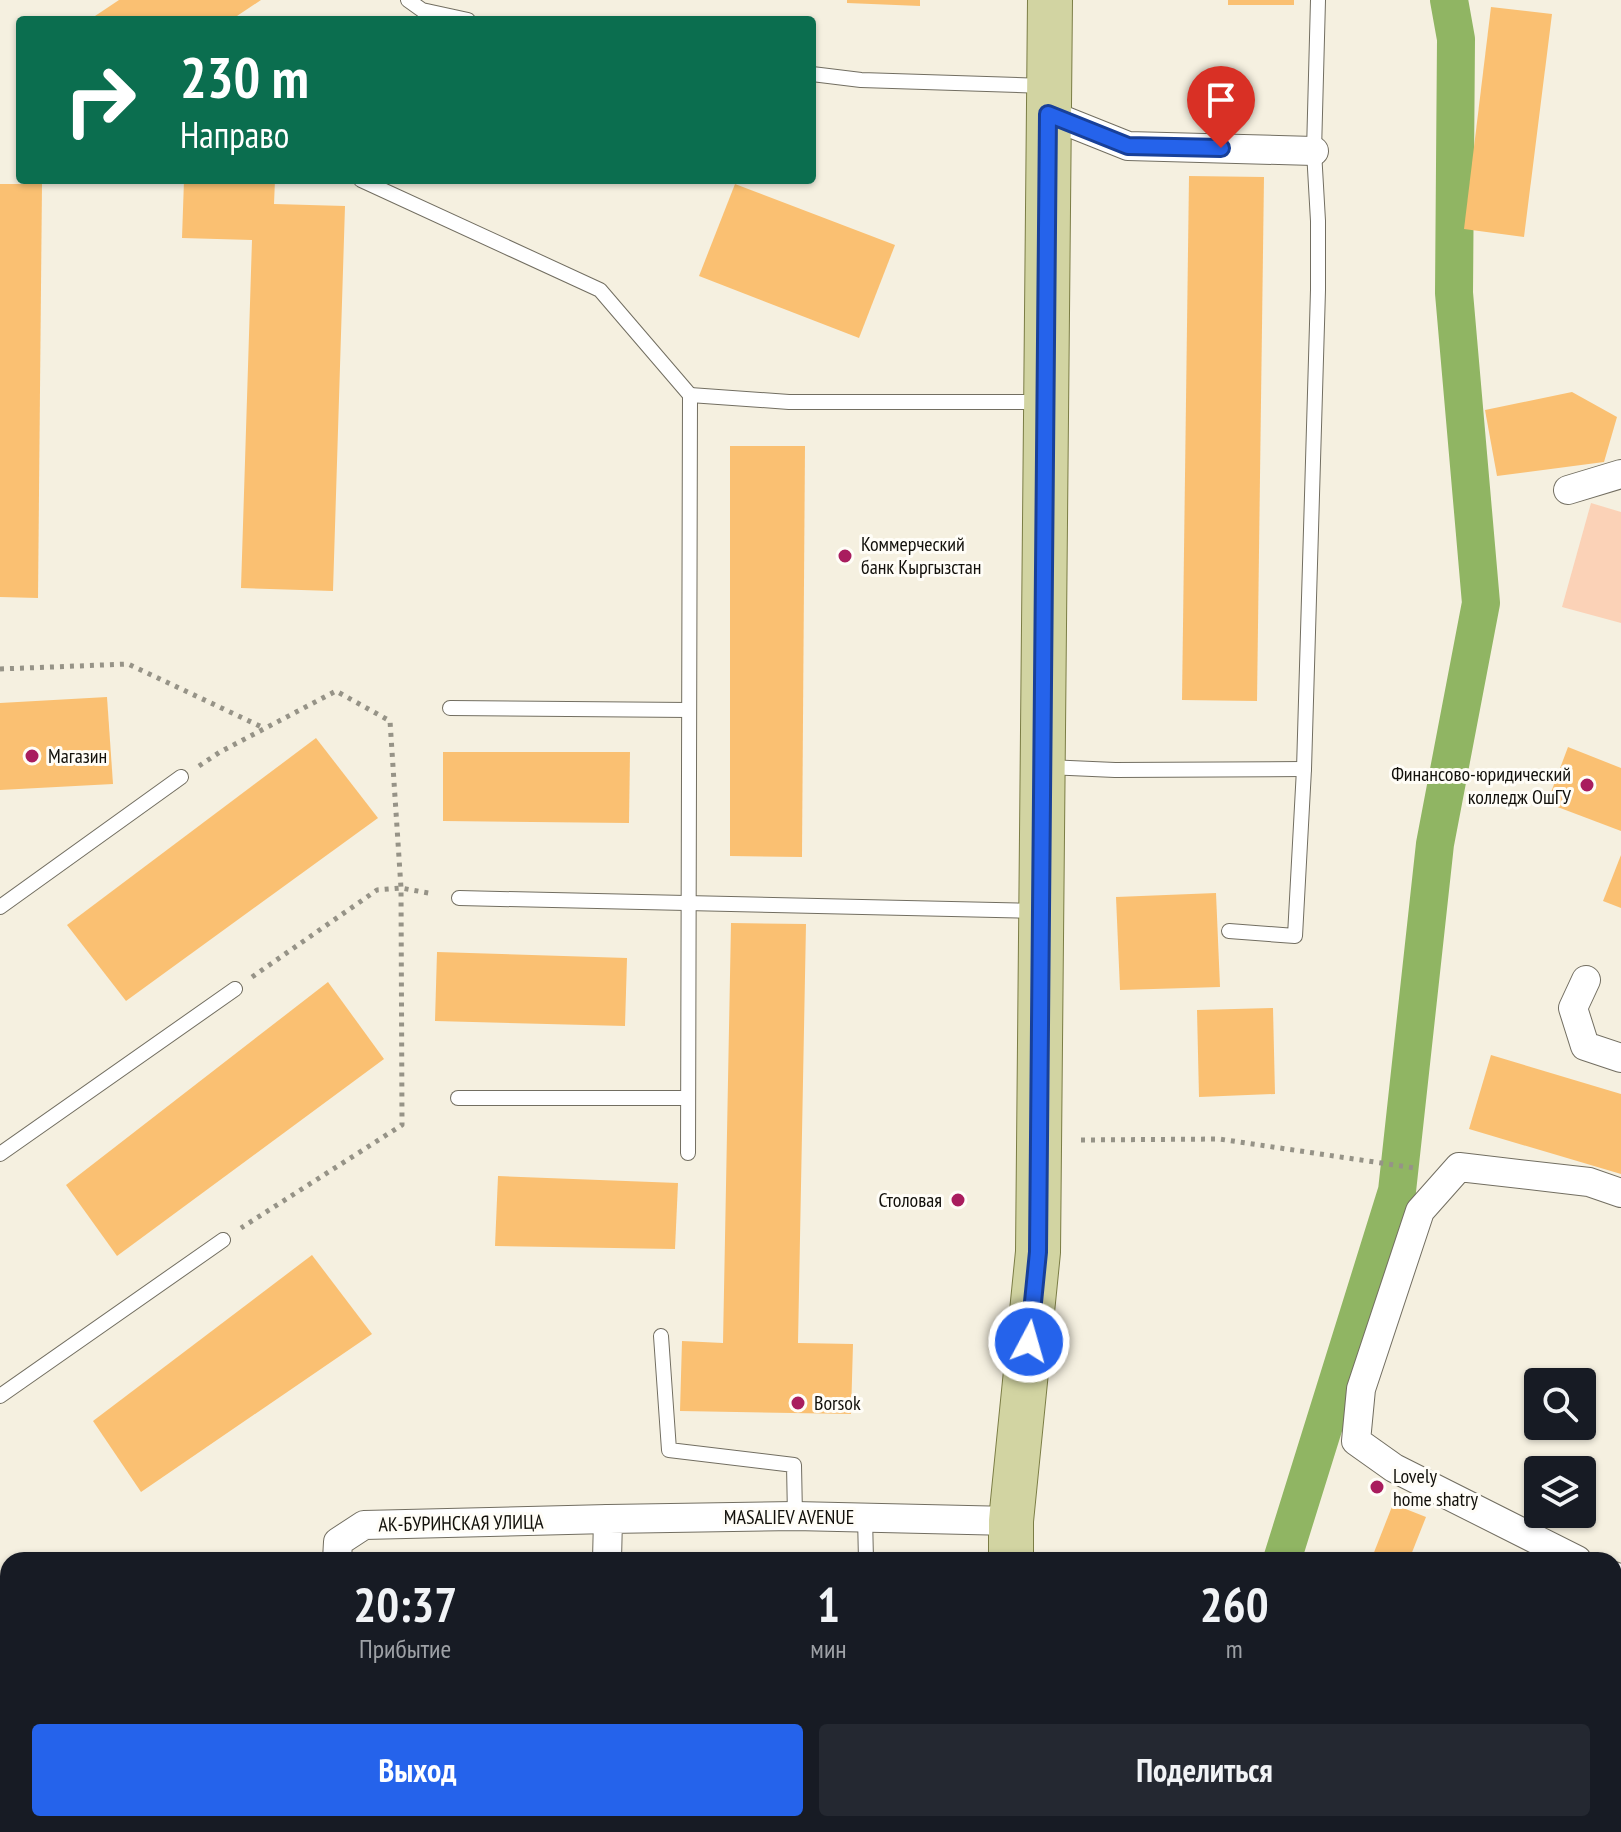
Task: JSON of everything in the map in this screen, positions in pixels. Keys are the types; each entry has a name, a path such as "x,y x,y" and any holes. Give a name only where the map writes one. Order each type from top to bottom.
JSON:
{"main road":[{"path":"1011,1541 1038,1252 1050,0"}],"street":[{"path":"1049,100 1128,146 1314,151"},
{"path":"1568,490 1621,474"},
{"path":"1586,980 1573,1008 1585,1046 1621,1058"},
{"path":"1561,1552 1394,1468 1356,1441 1361,1389 1420,1211 1459,1167 1589,1182 1621,1193"},
{"name":"MASALIEV AVENUE","path":"608,1519 865,1517 1011,1541"},
{"path":"607,1552 608,1519"},
{"name":"АК-БУРИНСКАЯ УЛИЦА","path":"337,1552 338,1542 364,1525 608,1519"}],"lane":[{"path":"408,0 422,10 450,16"},
{"path":"1229,931 1295,936 1304,769 1318,290 1314,151 1318,0"},
{"path":"816,74 1049,100"},
{"path":"370,184 600,290 690,395 688,1153"},
{"path":"690,395 789,402 1046,402"},
{"path":"450,708 689,710"},
{"path":"1042,767 1115,770 1304,769"},
{"path":"0,907 181,777"},
{"path":"459,898 1039,911"},
{"path":"0,1154 235,989"},
{"path":"458,1098 688,1098"},
{"path":"0,1396 223,1240"},
{"path":"661,1336 669,1450 794,1465 795,1516"},
{"path":"865,1517 866,1552"}],"path":[{"path":"0,669 128,664 264,728"},
{"path":"181,777 220,752 336,691 390,721 401,888 402,1125 223,1240"},
{"path":"235,989 377,890 401,888 459,898"},
{"path":"1081,1140 1219,1139 1422,1169"}],"shaded area":[{"path":"1591,503 1621,512 1621,623 1562,607"}],"building":[{"path":"119,0 261,0 237,16 95,16"},
{"path":"847,0 920,0 920,6 847,3"},
{"path":"1228,0 1294,0 1294,5 1228,5"},
{"path":"1491,7 1552,14 1524,237 1464,229"},
{"path":"1189,176 1264,177 1257,701 1182,700"},
{"path":"0,184 42,184 38,598 0,597"},
{"path":"184,184 275,184 274,204 345,206 333,591 241,588 252,240 182,238"},
{"path":"735,184 895,245 859,338 699,276"},
{"path":"1572,392 1617,417 1604,462 1497,476 1485,410"},
{"path":"730,446 805,446 802,857 730,856"},
{"path":"107,697 113,784 0,790 0,703"},
{"path":"316,738 378,818 126,1001 67,925"},
{"name":"Финансово-юридический колледж ОшГУ","path":"1568,747 1621,768 1621,831 1547,803"},
{"path":"443,752 630,752 629,823 443,821"},
{"path":"1621,855 1621,908 1603,901"},
{"path":"1216,893 1220,987 1120,990 1116,897"},
{"path":"731,923 806,924 798,1343 853,1344 851,1414 680,1411 682,1341 723,1343"},
{"path":"437,952 627,958 625,1026 435,1021"},
{"path":"328,982 384,1059 117,1256 66,1185"},
{"path":"1273,1008 1275,1094 1199,1097 1197,1010"},
{"path":"1491,1055 1621,1094 1621,1174 1469,1129"},
{"path":"498,1176 678,1183 675,1249 495,1246"},
{"path":"312,1255 372,1334 141,1492 93,1421"},
{"path":"1393,1504 1426,1517 1412,1552 1374,1552"}],"waterway":[{"path":"1284,1552 1397,1191 1435,844 1481,603 1454,293 1456,39 1449,0"}],"place":[{"name":"Коммерческий банк Кыргызстан","path":"845,556"},
{"name":"Магазин","path":"32,756"},
{"name":"Финансово-юридический колледж ОшГУ","path":"1587,785"},
{"name":"Столовая","path":"958,1200"},
{"name":"Borsok","path":"798,1403"},
{"name":"Lovely home shatry","path":"1377,1487"}],"route":[{"path":"1029,1342 1038,1252 1048,114 1128,146 1221,148"}]}
